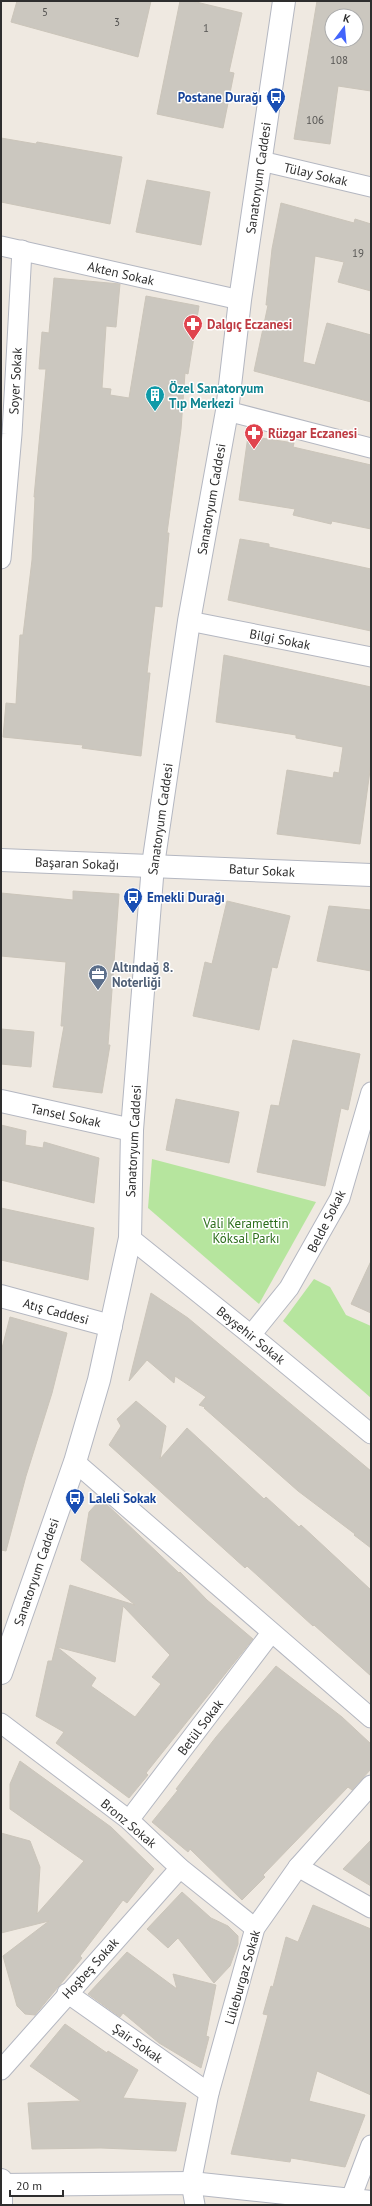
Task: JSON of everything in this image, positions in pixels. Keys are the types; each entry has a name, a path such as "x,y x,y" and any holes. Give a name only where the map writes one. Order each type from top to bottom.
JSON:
{"main road":[{"name":"Sanatoryum Caddesi","path":"1,1673 75,1462 99,1380 130,1238 132,1130 153,866 189,621 227,411 240,300 261,161 280,2"},
{"name":"Başaran Sokağı","path":"1,860 153,866"},
{"name":"Batur Sokak","path":"153,866 371,875"},
{"name":"Tansel Sokak","path":"1,1101 132,1130"},
{"name":"Atış Caddesi","path":"1,1296 111,1326"},
{"path":"1,2189 191,2183 361,2202"}],"street":[{"name":"Tülay Sokak","path":"261,161 371,187"},
{"name":"Akten Sokak","path":"1,246 240,300"},
{"name":"Soyer Sokak","path":"1,559 12,434 22,250"},
{"path":"227,411 371,448"},
{"name":"Bilgi Sokak","path":"189,621 371,657"},
{"name":"Belde Sokak","path":"251,1335 289,1288 340,1198 371,1092"},
{"name":"Beyşehir Sokak","path":"130,1238 371,1434"},
{"path":"75,1462 371,1718"},
{"name":"Betül Sokak","path":"129,1820 271,1633"},
{"name":"Bronz Sokak","path":"1,1723 129,1820 180,1868 254,1928"},
{"name":"Lüleburgaz Sokak","path":"191,2183 209,2093 254,1928 298,1867 371,1785"},
{"path":"298,1867 371,1908"},
{"name":"Hoşbeş Sokak","path":"1,2070 67,1993 180,1868"},
{"name":"Şair Sokak","path":"67,1993 209,2093"},
{"path":"361,2202 371,2145"},
{"path":"191,2183 195,2205"}],"green space":[{"name":"Vali Keramettin Köksal Parkı","path":"152,1159 316,1202 259,1304 148,1208"},
{"path":"314,1279 330,1287 346,1315 371,1326 371,1398 283,1321"}],"building":[{"path":"17,1 151,1 138,57 11,22"},
{"path":"180,1 192,1 242,13 229,72 234,73 223,128 157,114"},
{"path":"317,1 371,1 371,91 338,86 330,144 294,139"},
{"path":"1,138 36,144 37,142 122,157 110,224 1,202"},
{"path":"147,180 210,192 201,245 136,232"},
{"path":"281,203 354,223 355,219 371,224 371,291 338,282 344,262 315,256 303,362 315,365 327,323 371,335 371,402 254,371 268,305 266,305 272,249"},
{"path":"54,278 120,284 116,327 106,326 102,388 111,389 110,395 129,398 146,296 199,306 188,374 185,373 181,429 167,533 169,533 162,607 155,606 147,673 150,673 141,756 82,748 83,745 3,737 6,703 16,704 20,635 23,635 32,560 34,497 46,369 39,369 42,332 49,333"},
{"path":"248,436 294,443 293,447 371,465 371,529 332,521 331,524 293,515 295,509 239,500"},
{"path":"240,539 269,544 269,547 371,569 371,631 228,600"},
{"path":"224,655 371,687 371,763 360,844 277,834 287,770 333,778 334,772 339,773 343,747 296,738 296,735 216,722"},
{"path":"73,891 119,894 108,1045 110,1045 102,1093 53,1087 64,1026 61,1026 66,962 1,956 1,893 73,900"},
{"path":"227,901 290,916 277,968 272,967 259,1030 193,1016 205,962 212,964"},
{"path":"329,906 371,910 371,971 317,961"},
{"path":"1,1029 34,1032 31,1067 1,1064"},
{"path":"293,1040 360,1054 348,1110 341,1108 325,1186 257,1172 271,1105 279,1106"},
{"path":"176,1099 239,1112 229,1163 166,1150"},
{"path":"1,1125 26,1131 25,1145 43,1148 44,1142 99,1158 94,1203 1,1180"},
{"path":"1,1208 94,1228 88,1280 1,1260"},
{"path":"371,1261 371,1313 351,1304"},
{"path":"151,1293 188,1318 371,1471 371,1548 298,1491 204,1408 205,1407 199,1405 206,1397 175,1376 174,1383 147,1360 129,1381"},
{"path":"10,1317 67,1333 52,1393 26,1476 6,1551 1,1550 1,1352"},
{"path":"136,1401 166,1426 160,1459 187,1428 264,1499 266,1497 299,1527 301,1525 371,1590 371,1676 247,1566 245,1568 109,1445 121,1426 117,1419"},
{"path":"101,1499 179,1573 180,1572 207,1600 253,1639 146,1773 148,1775 129,1798 56,1743 64,1732 36,1716 48,1661 52,1661 70,1585 135,1605 81,1560 89,1512","holes":["123,1606 170,1655 152,1677 161,1684 135,1717 91,1686 96,1678 57,1647 115,1662"]},
{"path":"276,1666 342,1717 371,1744 371,1769 352,1790 348,1787 263,1875 265,1877 242,1900 190,1849 188,1852 152,1822 178,1790 176,1789 216,1737"},
{"path":"20,1761 111,1827 154,1869 127,1903 123,1900 80,1956 82,1958 35,2015 25,2014 17,2006 3,1956 49,1921 1,1933 1,1833 30,1841 40,1867 37,1914 84,1861 10,1809 10,1784"},
{"path":"371,1840 371,1886 343,1869"},
{"path":"182,1892 211,1918 228,1926 238,1936 238,1944 230,1966 214,1983 178,1938 168,1948 147,1929"},
{"path":"313,1905 371,1929 371,2095 317,2071 309,2101 365,2115 345,2167 291,2158 290,2162 231,2154 268,2015 263,2014 271,1986 273,1987 286,1937 298,1942"},
{"path":"127,1952 177,1989 173,1974 216,1985 206,2036 209,2037 201,2068 159,2043 123,2013 120,2017 88,1994"},
{"path":"65,2024 107,2053 108,2051 138,2070 123,2098 186,2103 176,2151 101,2148 32,2149 28,2103 81,2101 30,2066"}],"place":[{"name":"Postane Durağı","path":"276,114"},
{"name":"Dalgıç Eczanesi","path":"193,341"},
{"name":"Özel Sanatoryum Tıp Merkezi","path":"155,412"},
{"name":"Rüzgar Eczanesi","path":"254,450"},
{"name":"Emekli Durağı","path":"133,914"},
{"name":"Altındağ 8. Noterliği","path":"98,991"},
{"name":"Laleli Sokak","path":"75,1515"}]}
